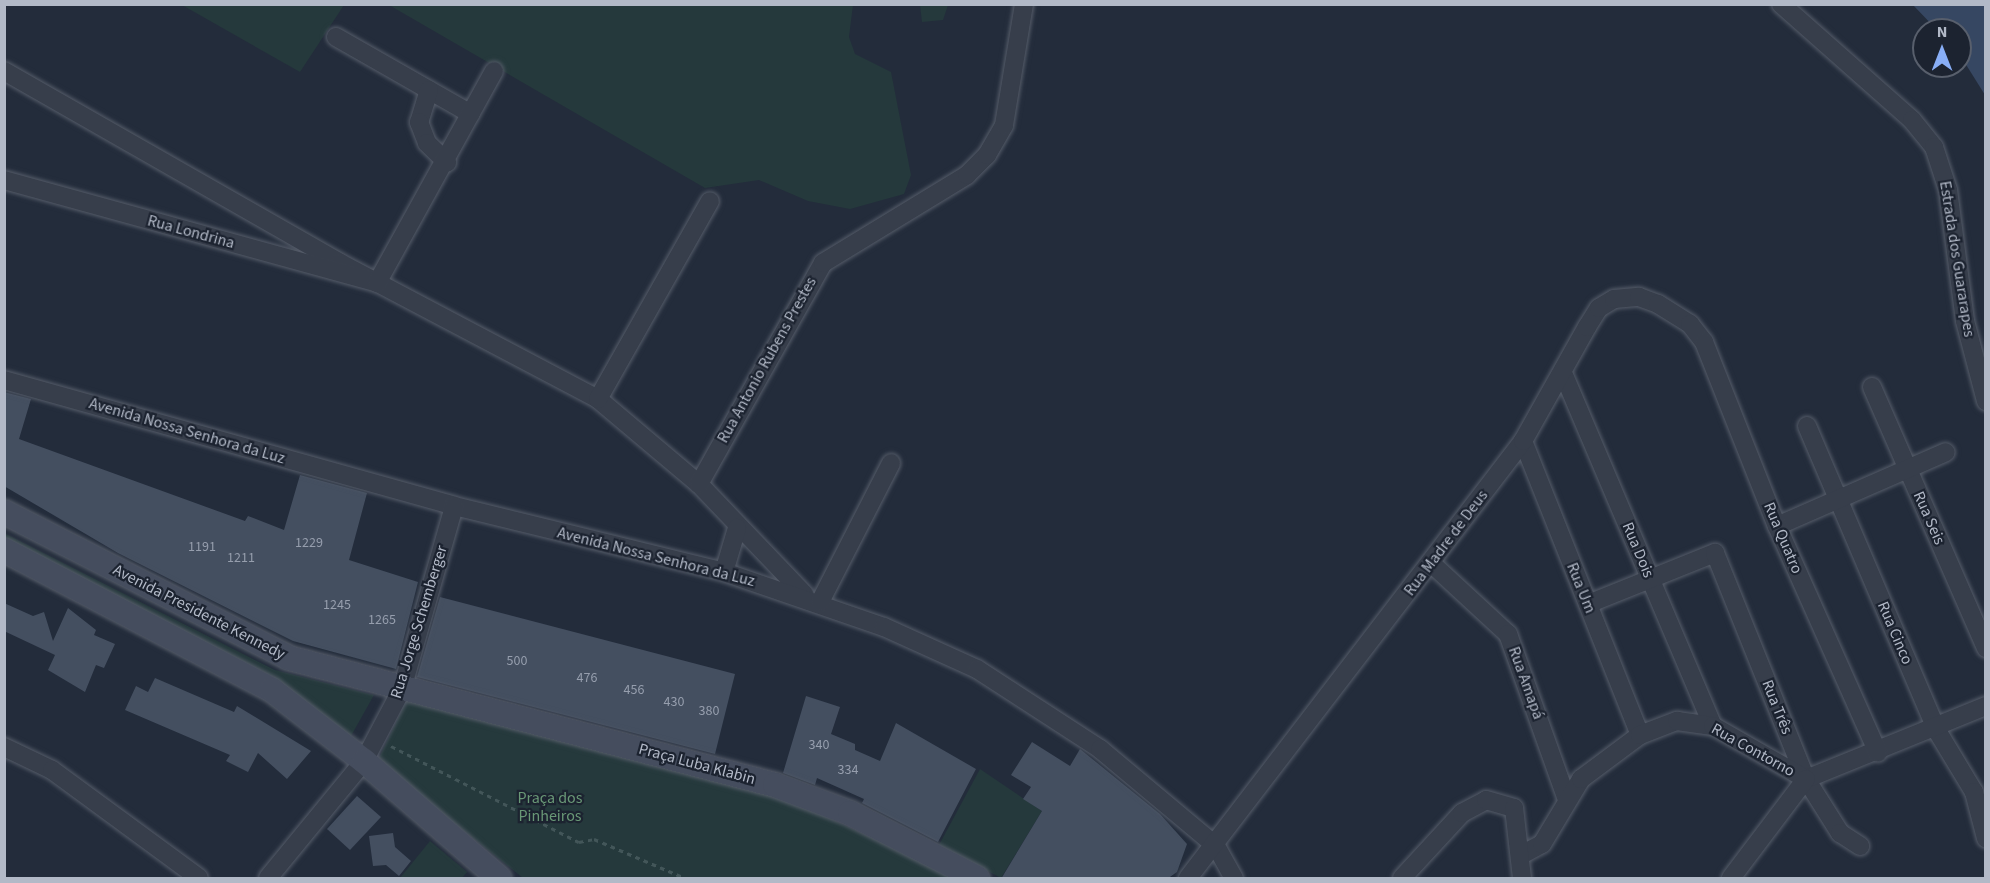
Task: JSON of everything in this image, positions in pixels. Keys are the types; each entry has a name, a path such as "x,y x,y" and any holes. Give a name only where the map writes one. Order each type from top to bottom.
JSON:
{"main road":[{"name":"Avenida Presidente Kennedy","path":"4,512 289,658 402,689"},
{"name":"Avenida Presidente Kennedy","path":"4,550 272,690 363,760"},
{"name":"Praça Luba Klabin","path":"402,689 775,785 850,813 977,879"},
{"path":"363,760 499,879"}],"street":[{"name":"Rua Antonio Rubens Prestes","path":"699,484 823,263 967,175 987,154 1004,125 1024,4"},
{"name":"Estrada dos Guararapes","path":"1781,4 1912,120 1935,147 1948,190 1965,321 1986,401"},
{"path":"336,37 471,114"},
{"path":"4,71 377,283 598,399 699,484 737,528 813,599 891,463"},
{"path":"377,283 447,162 494,71"},
{"path":"429,90 419,122 428,143 447,162"},
{"name":"Rua Londrina","path":"4,180 377,283"},
{"path":"598,399 710,201"},
{"name":"Rua Madre de Deus","path":"1188,879 1216,846 1523,441 1599,308 1614,299 1639,297 1690,324"},
{"name":"Rua Quatro","path":"1690,324 1715,368 1777,526 1878,753"},
{"name":"Rua Dois","path":"1563,373 1713,726"},
{"name":"Avenida Nossa Senhora da Luz","path":"4,380 453,506 724,572 813,599 977,669 1100,749 1216,846 1234,879"},
{"name":"Rua Seis","path":"1872,387 1986,648"},
{"name":"Rua Cinco","path":"1807,426 1936,729 1974,792 1986,837"},
{"name":"Rua Um","path":"1523,441 1640,735"},
{"path":"1777,526 1946,452"},
{"name":"Rua Jorge Schemberger","path":"268,879 363,760 402,689 453,506"},
{"path":"724,572 737,528"},
{"name":"Rua Três","path":"1651,579 1715,553 1806,779 1840,833 1860,846"},
{"name":"Rua Amapá","path":"1431,563 1508,634 1566,797"},
{"path":"1588,604 1651,579"},
{"path":"1806,779 1878,753 1986,706"},
{"name":"Rua Contorno","path":"1523,854 1542,844 1566,797 1640,735 1677,721 1713,726 1806,779 1731,879"},
{"path":"4,747 52,770 199,879"},
{"path":"1402,879 1473,803 1501,800 1514,808 1523,854 1522,879"}],"path":[{"path":"376,738 579,842 594,839 685,879"}],"green space":[{"path":"182,4 344,5 300,72"},
{"path":"920,4 948,5 943,20 922,22"},
{"path":"389,5 853,5 849,37 855,54 891,72 911,175 904,194 850,209 808,201 759,180 705,188"},
{"path":"4,533 275,670 374,695 351,736 272,676 5,539"},
{"name":"Praça dos Pinheiros","path":"407,699 774,793 959,878 523,878 377,762"},
{"path":"980,769 1042,811 1001,878 939,845"},
{"path":"430,841 467,872 462,878 400,878"}],"water":[{"path":"1913,5 1985,5 1985,95 1972,74 1972,18 1925,18"}],"building":[{"path":"4,392 31,399 19,439 245,521 248,516 284,530 300,475 367,493 349,560 418,582 396,669 293,641 118,553 4,486"},
{"path":"440,597 735,674 715,754 417,677"},
{"path":"4,603 33,616 44,612 53,641 68,608 96,630 94,635 115,644 104,668 96,665 85,692 48,670 55,655 4,631"},
{"path":"155,678 234,712 237,706 311,751 287,779 258,753 248,772 226,761 230,755 125,710 136,686 148,692"},
{"path":"806,696 840,707 831,734 855,744 855,750 880,761 896,723 976,769 938,842 862,803 864,799 817,778 815,785 783,773"},
{"path":"1032,742 1070,766 1080,749 1160,814 1187,844 1177,872 1167,879 1001,879 1042,811 1023,799 1031,787 1011,775"},
{"path":"357,796 381,817 350,850 327,829"},
{"path":"393,833 395,847 411,861 399,876 386,865 373,866 369,836"}]}
